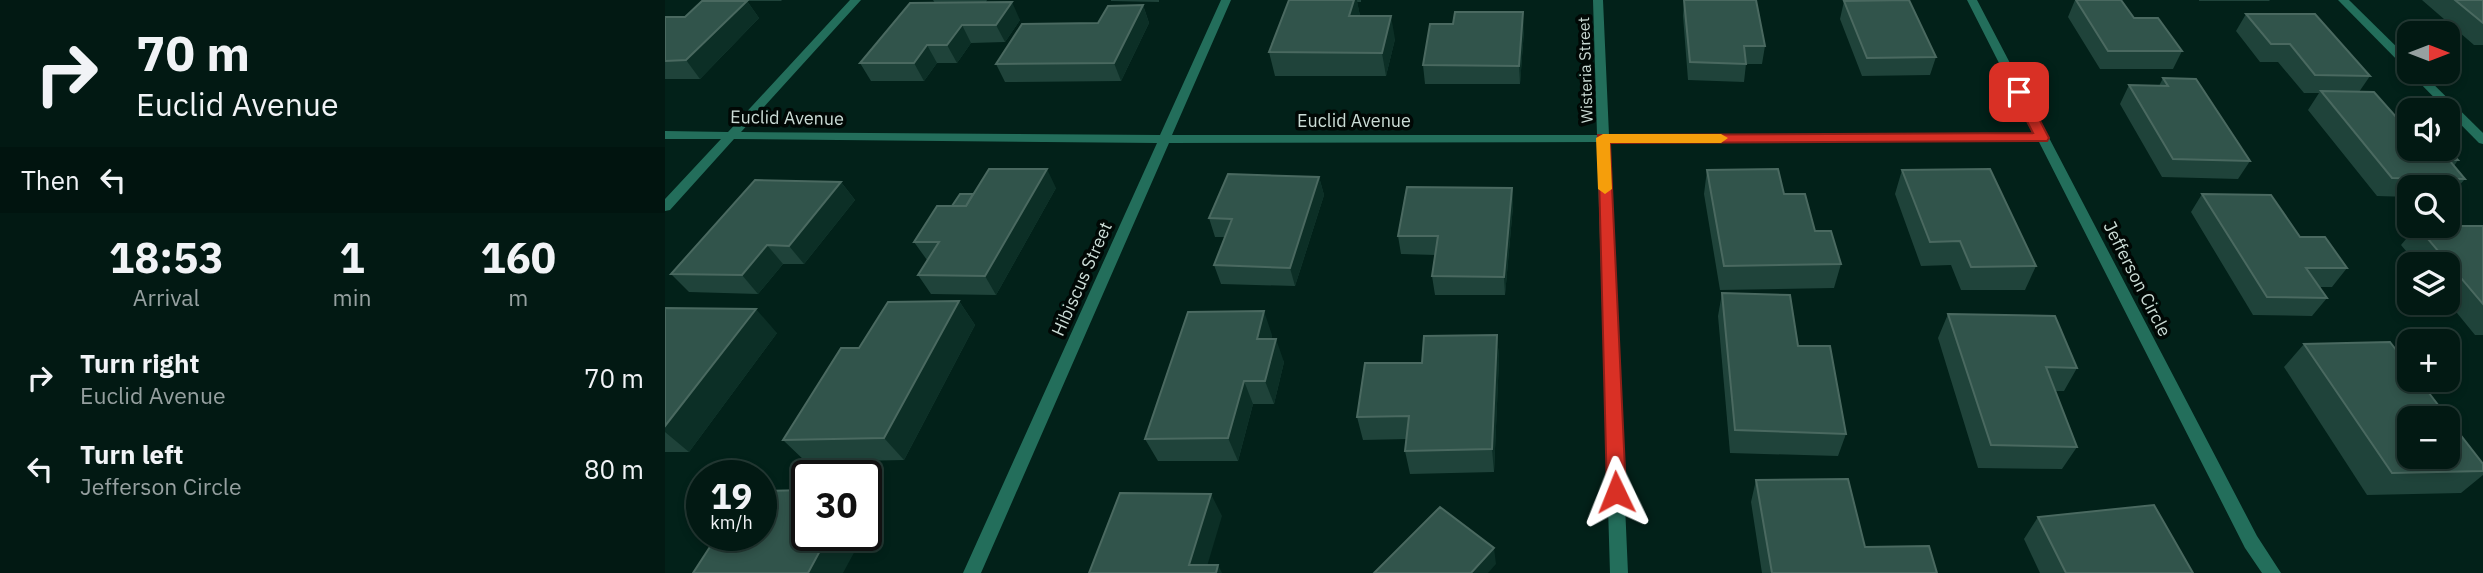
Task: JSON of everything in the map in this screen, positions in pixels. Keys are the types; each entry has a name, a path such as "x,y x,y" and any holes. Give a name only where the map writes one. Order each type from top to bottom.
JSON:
{"street":[{"path":"665,207 856,0"},
{"name":"Hibiscus Street","path":"972,573 1226,0"},
{"name":"Wisteria Street","path":"1598,0 1619,573"},
{"name":"Jefferson Circle","path":"1972,0 2251,542 2272,573"},
{"path":"2343,0 2397,53"},
{"path":"2427,84 2483,140"},
{"name":"Euclid Avenue","path":"665,135 1164,139 2042,138"}],"building":[{"path":"1289,0 1354,0 1349,16 1391,16 1382,53 1269,52"},
{"path":"1684,0 1756,0 1765,46 1744,46 1746,64 1690,62"},
{"path":"1909,0 1936,57 1867,58 1844,1"},
{"path":"2076,0 2121,0 2134,18 2158,18 2182,51 2108,51"},
{"path":"2455,0 2483,0 2483,23"},
{"path":"702,1 747,1 686,60 665,61 665,17 685,17"},
{"path":"1012,2 996,25 962,25 947,45 927,45 914,63 860,63 910,3"},
{"path":"1143,5 1114,63 996,64 1022,24 1098,23 1108,6"},
{"path":"1455,12 1523,12 1519,66 1423,65 1430,24 1453,24"},
{"path":"2246,14 2315,14 2370,76 2315,75 2290,44 2271,44"},
{"path":"2163,78 2196,79 2250,161 2173,159 2129,85 2168,86"},
{"path":"2321,91 2374,92 2397,118 2397,161 2450,161 2465,179 2460,179 2460,175 2397,175 2397,178 2392,178"},
{"path":"989,169 1047,169 985,276 918,275 939,242 914,242 937,206 966,206"},
{"path":"1778,169 1784,194 1805,194 1815,231 1831,231 1841,264 1724,266 1707,170"},
{"path":"1990,169 2036,266 1971,267 1960,241 1930,242 1902,170"},
{"path":"1228,174 1319,177 1290,268 1214,265 1232,219 1209,218"},
{"path":"755,180 841,182 789,246 767,245 742,275 671,274"},
{"path":"1407,187 1512,188 1504,277 1432,276 1438,236 1398,236"},
{"path":"960,194 973,194 966,206 952,206"},
{"path":"2202,194 2271,195 2300,237 2325,237 2347,268 2306,268 2327,298 2267,297"},
{"path":"2460,226 2483,226 2483,304 2460,277 2460,252 2439,252 2427,238 2460,238"},
{"path":"1722,293 1790,295 1798,346 1830,346 1846,434 1735,430"},
{"path":"959,301 884,438 783,440 841,348 859,348 888,302"},
{"path":"665,308 756,309 665,426"},
{"path":"1264,311 1257,339 1276,339 1265,381 1244,381 1228,438 1145,439 1188,312"},
{"path":"1948,314 2055,316 2077,368 2046,367 2077,447 1991,445"},
{"path":"1497,335 1492,449 1405,451 1409,416 1357,417 1365,363 1422,363 1424,336"},
{"path":"2390,342 2397,351 2397,392 2428,392 2439,406 2397,406 2397,469 2460,469 2460,434 2483,464 2483,471 2392,473 2304,344"},
{"path":"1848,479 1865,547 1929,546 1937,573 1772,573 1756,480"},
{"path":"791,490 791,551 820,551 808,573 693,573 707,551 777,551 777,491"},
{"path":"1120,493 1211,494 1189,565 1218,565 1216,573 1089,573"},
{"path":"2154,505 2193,573 2066,573 2038,517"},
{"path":"1440,507 1494,548 1471,573 1374,573"}],"slow traffic":[{"path":"1605,189 1603,138 1721,138"}],"route":[{"path":"1616,492 1603,138 2042,138 2019,92"}]}
